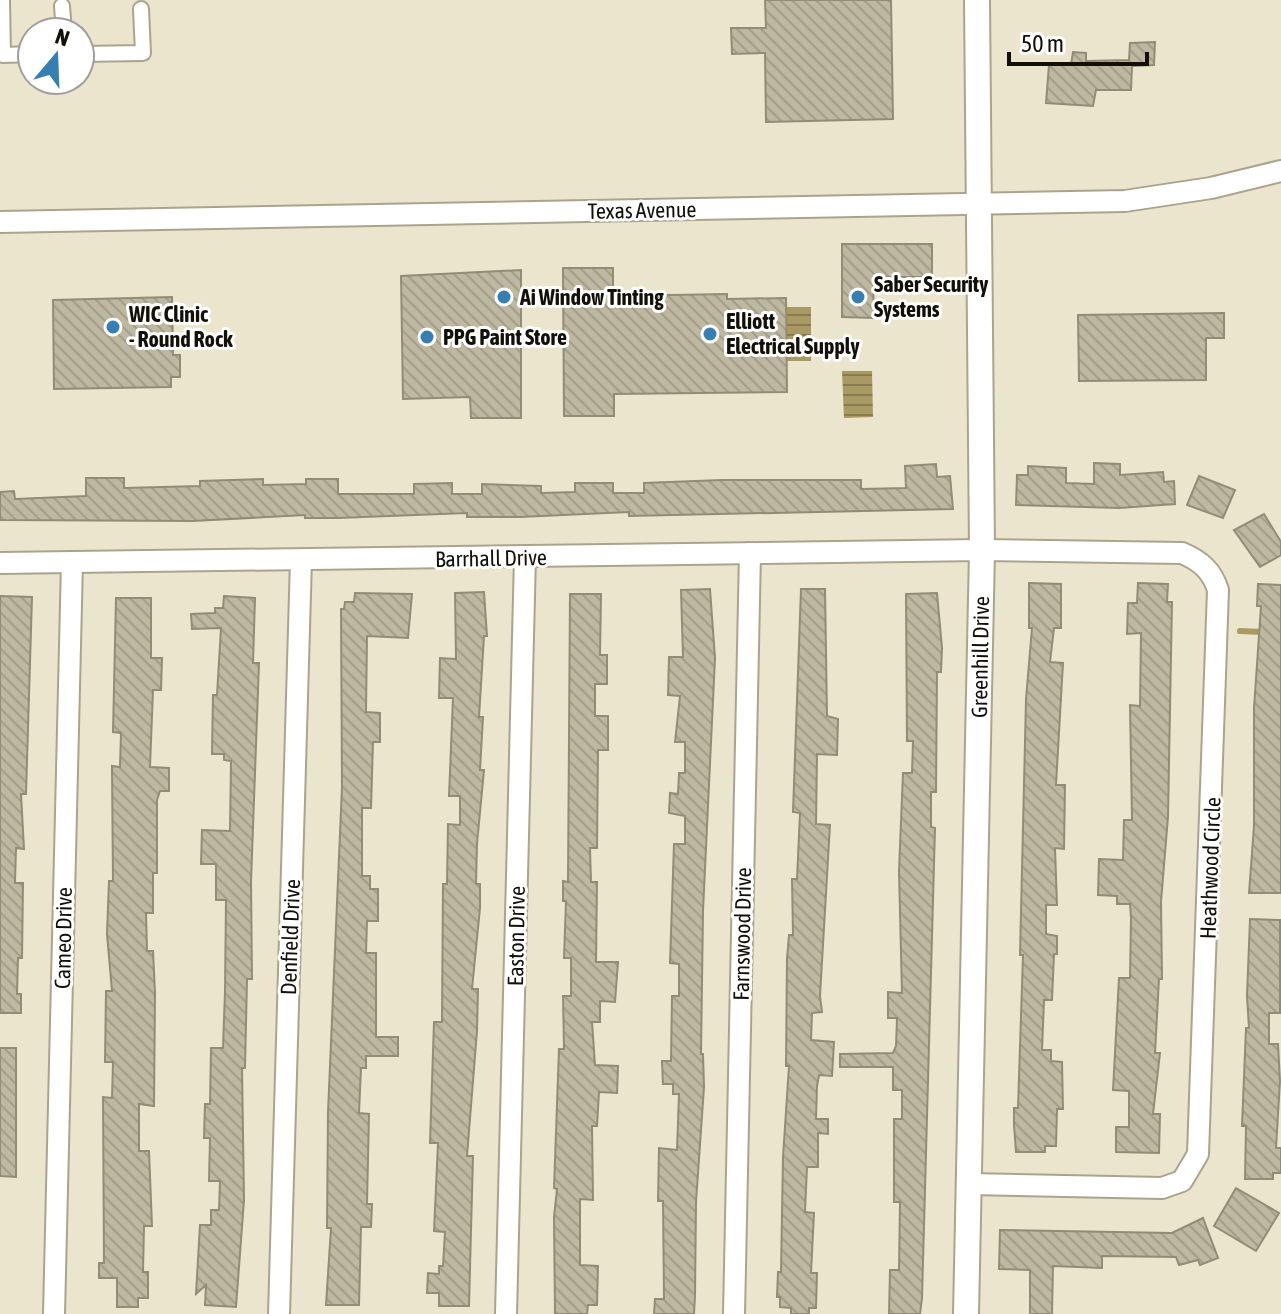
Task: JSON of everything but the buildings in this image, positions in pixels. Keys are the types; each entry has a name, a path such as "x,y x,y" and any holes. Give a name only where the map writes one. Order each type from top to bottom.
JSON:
{"street":[{"path":"2,0 3,55 16,55"},
{"name":"Greenhill Drive","path":"966,1314 982,550 977,0"},
{"path":"62,6 63,16"},
{"path":"96,54 143,53 141,9"},
{"name":"Texas Avenue","path":"0,222 1125,201 1211,188 1281,171"},
{"name":"Barrhall Drive","path":"0,563 982,550"},
{"name":"Heathwood Circle","path":"969,1184 1162,1188 1182,1181 1198,1154 1218,590 1207,568 1182,553 982,550"},
{"name":"Farnswood Drive","path":"734,1314 750,553"},
{"name":"Easton Drive","path":"506,1314 525,557"},
{"name":"Denfield Drive","path":"279,1314 301,560"},
{"name":"Cameo Drive","path":"54,1314 72,562"}],"shaded area":[{"path":"786,307 811,307 811,361 787,361"},
{"path":"842,371 872,371 873,417 844,418"}],"waterway":[{"path":"1240,631 1281,633"}],"place":[{"name":"Ai Window Tinting","path":"504,297"},
{"name":"Saber Security Systems","path":"858,297"},
{"name":"WIC Clinic - Round Rock","path":"113,327"},
{"name":"Elliott Electrical Supply","path":"710,334"},
{"name":"PPG Paint Store","path":"427,337"}]}
